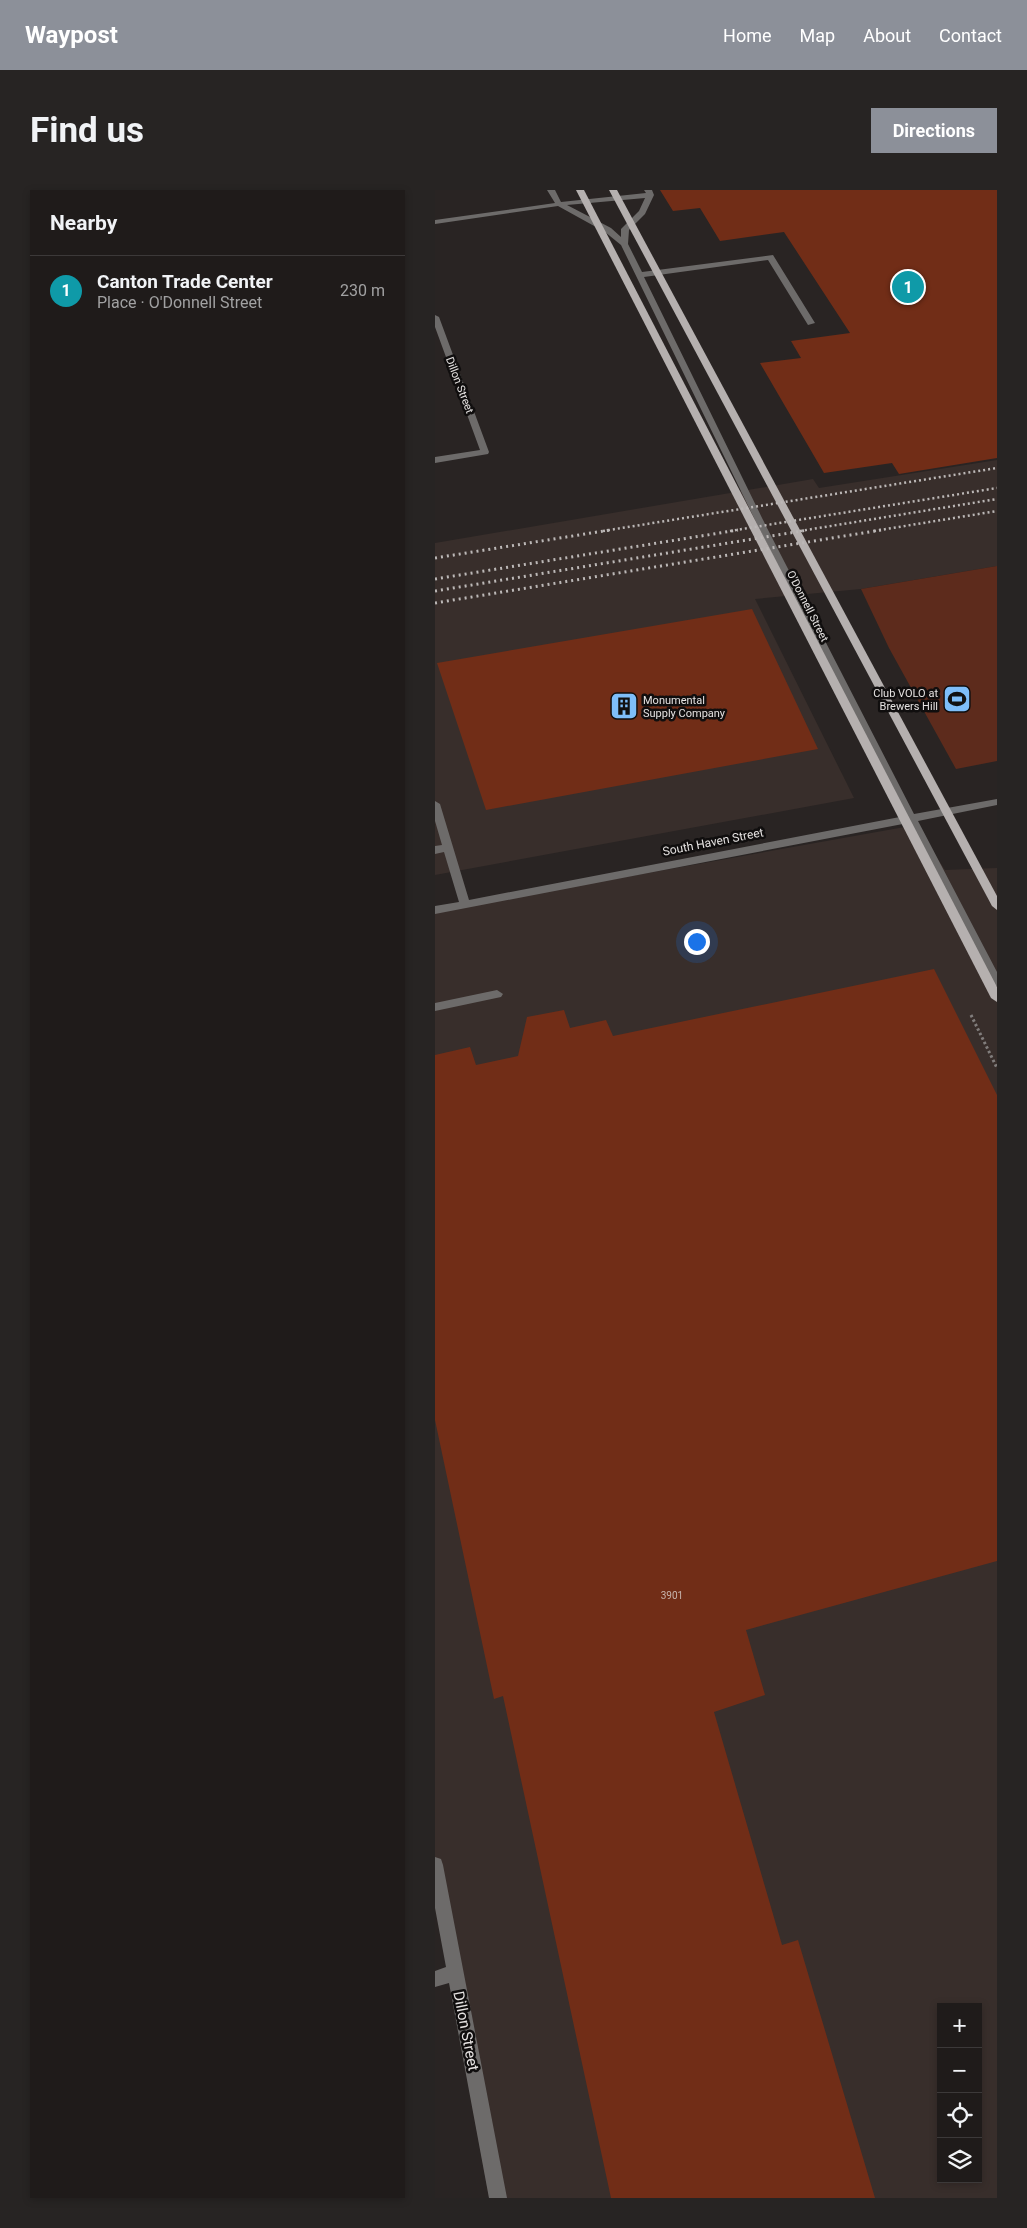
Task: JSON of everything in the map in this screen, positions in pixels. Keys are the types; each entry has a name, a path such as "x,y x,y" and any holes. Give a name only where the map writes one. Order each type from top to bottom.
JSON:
{"main road":[{"name":"O'Donnell Street","path":"613,190 997,906"},
{"name":"O'Donnell Street","path":"581,192 997,998"}],"street":[{"path":"551,190 559,204"},
{"path":"435,222 649,192 642,212 625,229 624,244"},
{"name":"O'Donnell Street","path":"559,204 608,230 624,244 762,526 911,819 997,982"},
{"path":"639,275 770,257 811,323"},
{"name":"Dillon Street","path":"435,318 445,353 485,452 435,460"},
{"name":"South Haven Street","path":"435,910 997,802"},
{"path":"435,804 465,904"},
{"path":"435,850 449,848"},
{"path":"435,1007 497,994"},
{"name":"Dillon Street","path":"435,1865 497,2198"},
{"path":"435,1979 455,1973"}],"shaded area":[{"path":"997,460 997,566 861,589 755,599 854,798 435,875 435,543 813,479 819,488"},
{"name":"Club VOLO at Brewers Hill","path":"997,566 997,761 956,769 889,648 861,589"},
{"path":"916,825 945,870 997,868 997,2198 489,2198 435,1901 435,911"}],"building":[{"path":"660,190 997,190 997,458 899,474 892,463 824,473 760,363 801,358 791,341 850,333 784,232 720,241 700,208 673,211"},
{"name":"Monumental Supply Company","path":"752,609 818,749 486,810 437,663"},
{"path":"934,969 997,1095 997,1561 746,1630 765,1695 714,1712 782,1945 798,1940 875,2198 611,2198 503,1696 494,1699 435,1420 435,1055 470,1047 476,1065 518,1056 527,1017 564,1010 570,1028 606,1020 613,1036"}],"railway":[{"path":"603,531 997,468"},
{"path":"730,531 997,488"},
{"path":"800,531 997,499"},
{"path":"874,531 997,511"},
{"path":"435,558 610,530"},
{"path":"435,579 738,530"},
{"path":"435,591 808,530"},
{"path":"435,603 881,530"}],"place":[{"name":"Canton Trade Center","path":"908,287"},
{"name":"Club VOLO at Brewers Hill","path":"957,699"},
{"name":"Monumental Supply Company","path":"624,706"}]}
